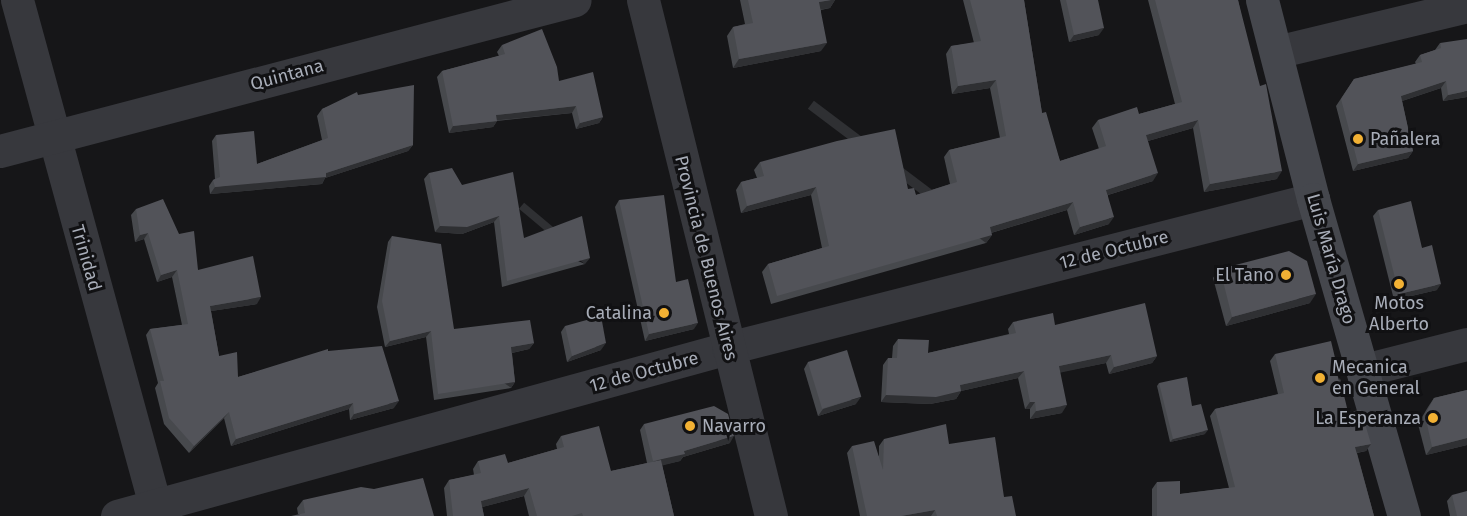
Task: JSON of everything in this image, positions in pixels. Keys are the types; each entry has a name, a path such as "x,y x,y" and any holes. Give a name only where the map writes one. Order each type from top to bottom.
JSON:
{"main road":[{"name":"Luis María Drago","path":"1262,0 1313,199 1364,370 1404,516"}],"street":[{"name":"Trinidad","path":"17,0 52,137 156,511"},
{"name":"Quintana","path":"0,150 575,0"},
{"name":"Provincia de Buenos Aires","path":"643,0 771,516"},
{"path":"1276,52 1467,6"},
{"name":"12 de Octubre","path":"117,516 156,511 728,348 1313,199"},
{"path":"1364,370 1467,344"}],"building":[{"path":"748,0 831,0 819,2 827,43 739,59 733,27 753,23"},
{"path":"970,0 1024,0 1042,113 1046,112 1060,161 1106,146 1098,120 1137,107 1139,114 1182,102 1155,0 1238,0 1260,86 1266,84 1282,171 1210,184 1198,120 1146,135 1158,173 1106,190 1114,217 1080,227 1073,202 990,227 992,235 777,296 768,264 829,246 816,187 747,206 741,182 764,176 760,162 837,141 895,129 908,189 914,188 916,195 957,182 949,150 1006,136 996,80 958,86 951,46 981,41"},
{"path":"1066,0 1098,0 1104,28 1074,35"},
{"path":"542,29 557,67 559,81 593,72 603,117 580,123 576,106 496,115 497,121 453,126 442,71 505,54 502,45"},
{"path":"1467,39 1467,91 1448,95 1446,81 1401,96 1413,151 1358,164 1341,99 1354,79 1422,62 1420,55 1441,48 1440,43"},
{"path":"414,85 413,145 326,173 326,177 215,187 213,180 220,177 216,135 254,131 257,164 328,138 322,109 357,92 358,95"},
{"path":"452,168 462,185 513,172 524,238 582,216 590,258 507,281 499,216 467,227 440,226 429,173"},
{"path":"664,195 676,282 688,279 698,323 649,334 619,200"},
{"path":"163,199 179,234 194,231 198,270 253,256 261,297 210,306 219,356 237,352 238,377 328,349 328,351 382,346 399,401 354,414 353,403 236,439 229,412 194,446 169,418 160,381 164,381 150,329 188,324 177,270 161,275 148,233 140,235 136,209"},
{"path":"1411,201 1422,248 1432,245 1441,284 1399,294 1378,210"},
{"path":"392,236 441,244 454,329 530,320 534,343 511,347 515,382 438,394 431,331 390,341 382,301"},
{"path":"1289,251 1307,261 1316,294 1232,317 1220,269"},
{"path":"1145,303 1157,356 1114,367 1111,355 1059,366 1067,405 1036,411 1035,402 1030,402 1024,371 960,385 961,391 936,397 886,395 888,358 897,358 898,339 929,340 928,353 1016,333 1013,322 1053,313 1055,325"},
{"path":"601,316 606,343 572,356 565,326"},
{"path":"1331,341 1348,412 1361,410 1371,444 1355,447 1374,516 1157,516 1157,482 1180,481 1180,494 1235,487 1215,409 1284,393 1275,354"},
{"path":"847,350 861,397 822,409 808,362"},
{"path":"1187,377 1192,406 1201,404 1208,430 1173,439 1159,383"},
{"path":"1467,390 1467,438 1432,447 1425,415 1434,398"},
{"path":"714,406 728,414 734,436 684,451 685,454 653,461 644,424"},
{"path":"946,424 949,444 995,437 1004,497 1012,496 1016,516 937,516 935,510 901,516 867,516 852,446 874,441 883,470 884,439"},
{"path":"599,426 611,471 661,460 674,516 583,516 582,513 572,516 537,516 529,488 481,501 484,516 453,516 449,480 481,473 478,461 505,454 508,463 564,447 561,436"},
{"path":"423,478 434,516 291,516 305,513 303,500 361,487 374,489"},
{"path":"1467,491 1467,516 1457,516 1452,495"}],"place":[{"name":"Pañalera","path":"1358,139"},
{"name":"El Tano","path":"1286,275"},
{"name":"Motos Alberto","path":"1399,284"},
{"name":"Catalina","path":"664,313"},
{"name":"Mecanica en General","path":"1320,378"},
{"name":"La Esperanza","path":"1433,418"},
{"name":"Navarro","path":"690,426"}]}
